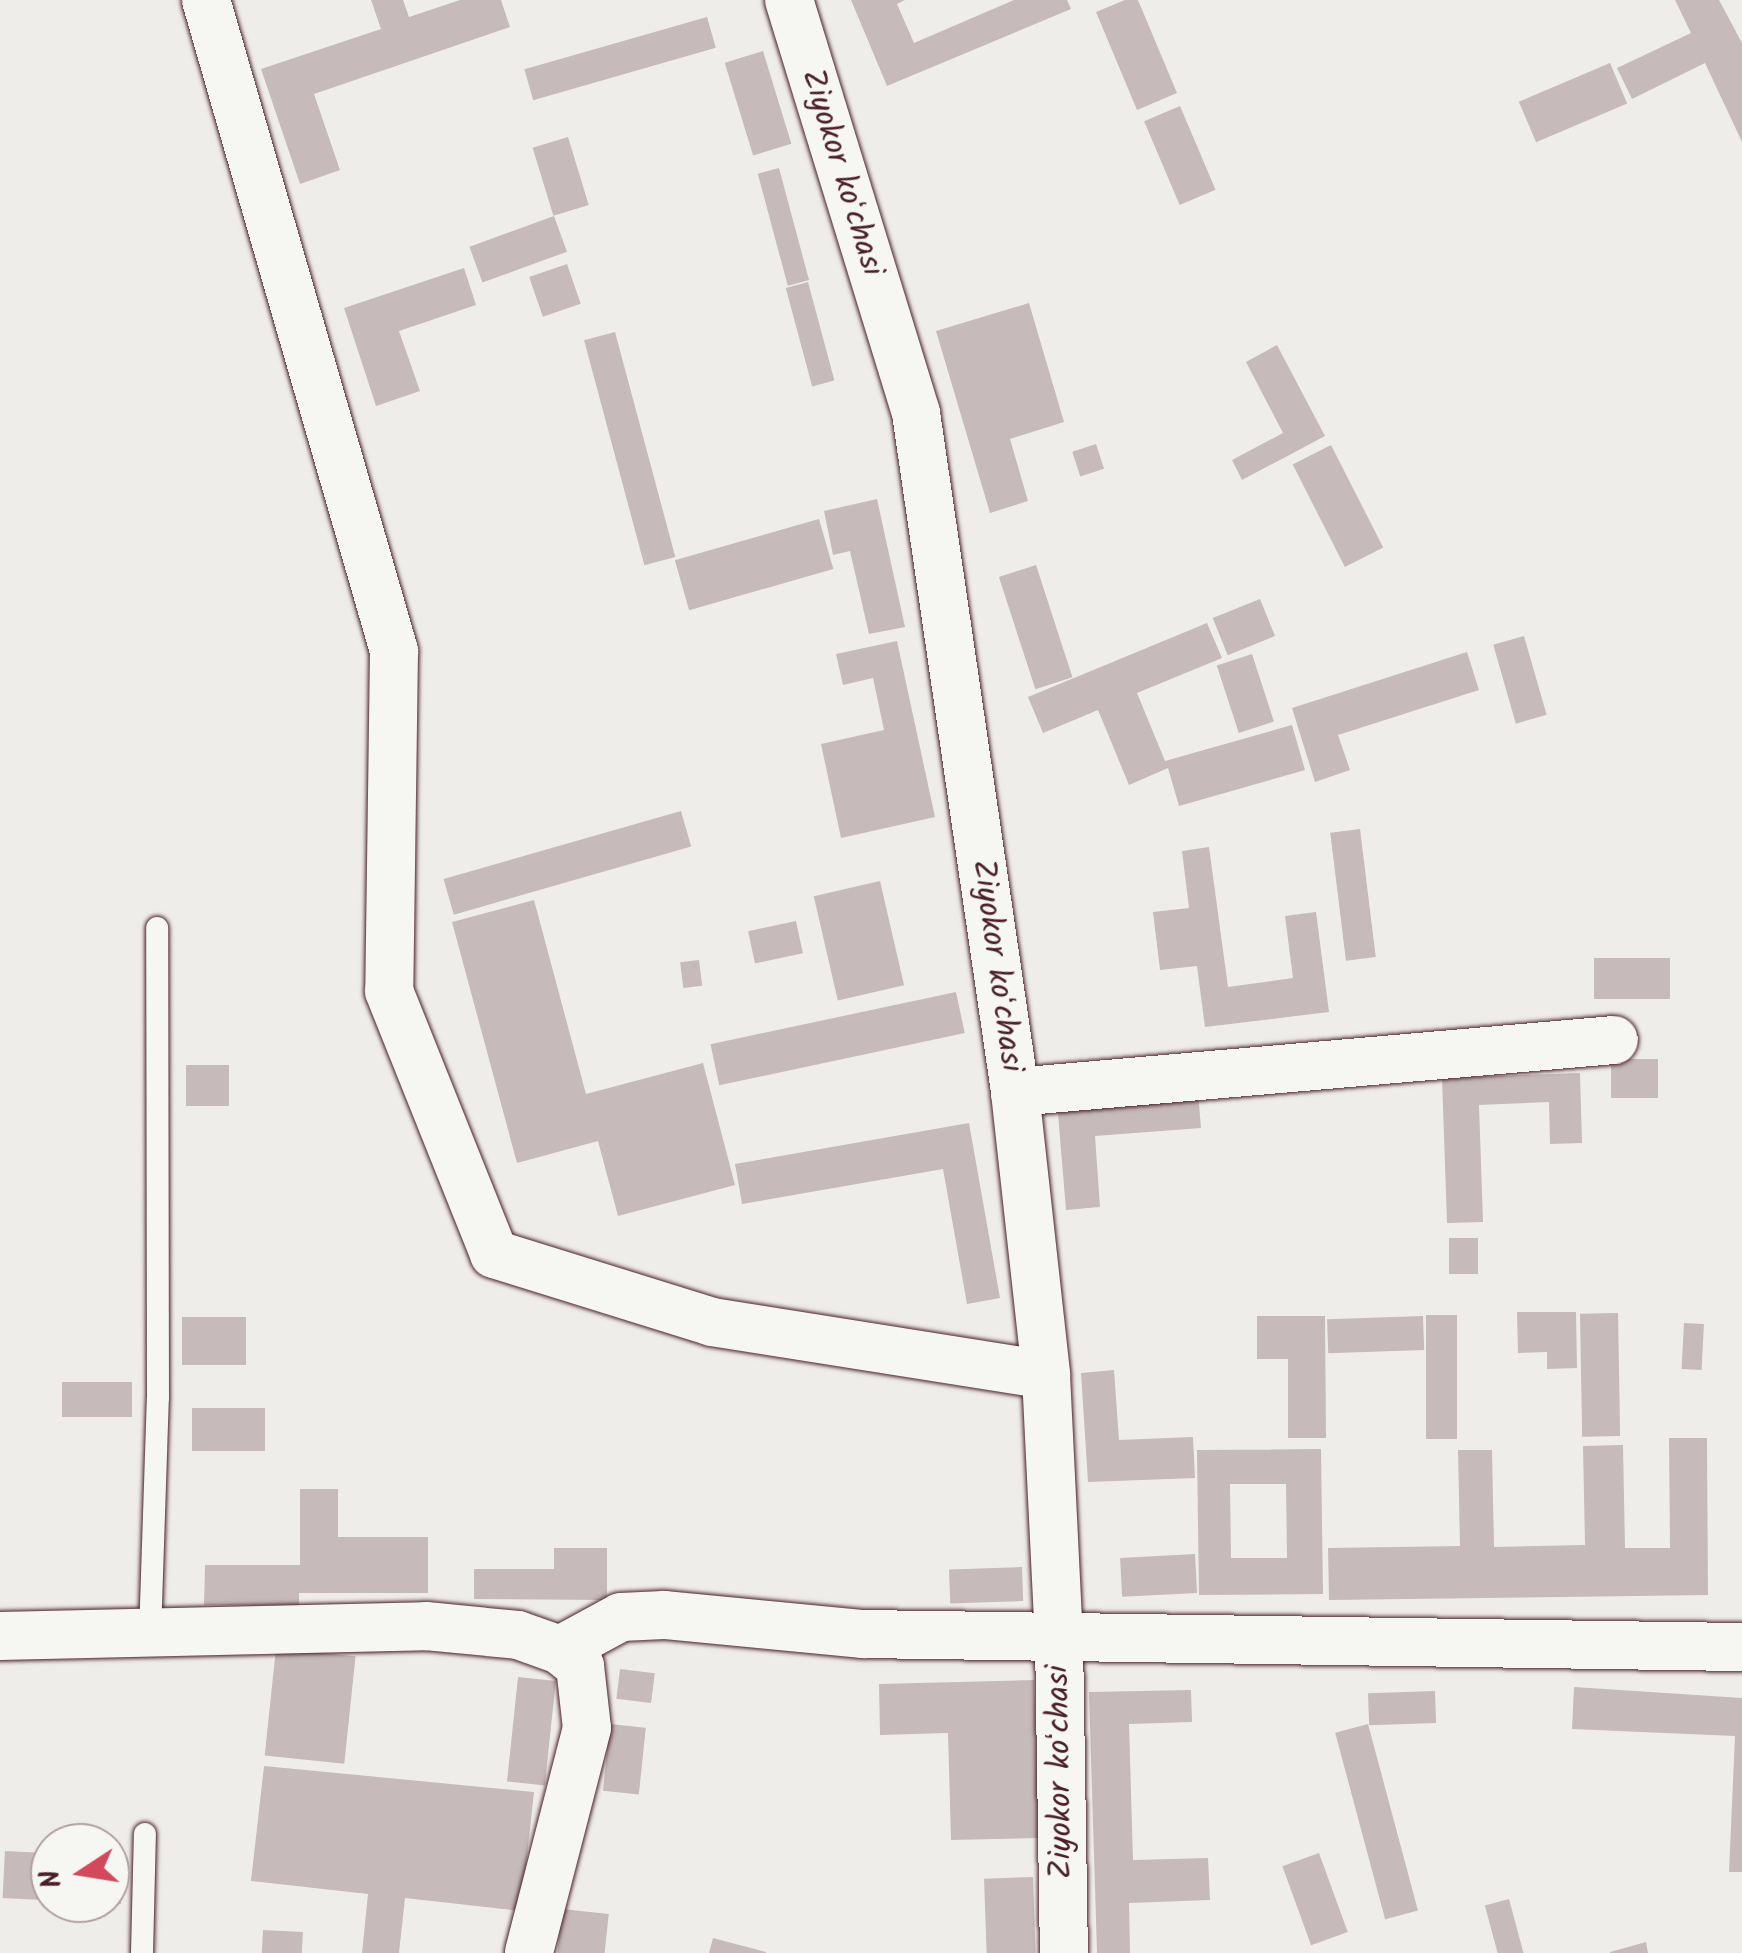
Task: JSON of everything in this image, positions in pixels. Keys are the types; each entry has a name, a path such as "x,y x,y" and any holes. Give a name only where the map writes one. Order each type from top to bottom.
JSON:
{"street":[{"path":"206,0 394,651 389,991 494,1254 712,1322 1046,1376"},
{"name":"Ziyokor koʻchasi","path":"788,0 916,413 1015,1092 1046,1376 1059,1639 1064,1953"},
{"path":"1015,1092 1614,1040"},
{"path":"560,1650 621,1616 664,1615 862,1634 1742,1647"},
{"path":"0,1636 426,1626 518,1635 560,1650 580,1666 587,1728 529,1953"}],"lane":[{"path":"150,1635 158,1398 157,928"},
{"path":"142,1953 145,1834"}],"building":[{"path":"371,0 403,0 409,17 460,0 501,0 510,27 314,94 340,170 300,184 261,69 381,29"},
{"path":"851,0 905,0 897,4 914,43 1014,0 1067,0 1071,9 887,86"},
{"path":"1125,0 1138,0 1177,93 1137,110 1096,12"},
{"path":"1675,0 1719,0 1742,43 1742,142 1705,63 1632,99 1617,68 1691,33"},
{"path":"707,17 716,48 533,100 524,69"},
{"path":"763,51 791,144 753,155 725,63"},
{"path":"1610,63 1627,104 1536,142 1519,102"},
{"path":"1180,106 1216,190 1180,205 1144,121"},
{"path":"568,137 589,205 553,216 533,148"},
{"path":"779,168 809,280 788,286 758,174"},
{"path":"554,216 567,252 482,282 469,247"},
{"path":"567,264 581,304 543,317 529,277"},
{"path":"464,268 476,305 399,331 420,391 376,406 344,308"},
{"path":"808,282 834,381 812,386 786,288"},
{"path":"1029,303 1064,422 1010,439 1028,501 990,513 936,331"},
{"path":"615,332 675,557 644,565 584,340"},
{"path":"1277,345 1325,436 1242,480 1232,460 1283,433 1246,362"},
{"path":"1096,444 1104,469 1080,476 1072,452"},
{"path":"1331,445 1383,547 1345,567 1293,465"},
{"path":"877,499 905,627 869,634 850,551 833,555 824,511"},
{"path":"819,519 833,569 689,610 675,560"},
{"path":"1036,565 1072,677 1035,689 999,577"},
{"path":"1260,599 1275,636 1228,655 1213,618"},
{"path":"1207,623 1222,658 1137,693 1165,761 1292,725 1305,770 1179,806 1168,768 1129,785 1098,710 1043,733 1028,697"},
{"path":"1524,636 1547,715 1516,724 1493,645"},
{"path":"897,641 935,817 841,838 821,744 884,730 873,678 843,685 836,654"},
{"path":"1467,652 1479,690 1338,735 1350,770 1315,782 1292,708"},
{"path":"1252,654 1274,722 1239,733 1217,665"},
{"path":"681,811 691,847 454,915 444,879"},
{"path":"1360,829 1376,957 1346,961 1330,833"},
{"path":"1209,847 1228,987 1293,978 1285,916 1316,912 1329,1012 1205,1027 1197,966 1160,970 1153,912 1189,908 1182,851"},
{"path":"880,881 904,985 838,1001 814,896"},
{"path":"534,900 586,1094 703,1063 735,1185 618,1216 598,1141 517,1163 452,922"},
{"path":"796,921 803,953 755,963 748,931"},
{"path":"1594,958 1670,958 1670,999 1594,999"},
{"path":"699,960 702,986 683,988 680,962"},
{"path":"956,992 965,1033 719,1085 710,1044"},
{"path":"1611,1059 1658,1059 1658,1098 1611,1098"},
{"path":"186,1065 229,1065 229,1106 186,1106"},
{"path":"1580,1073 1582,1143 1550,1144 1549,1102 1479,1105 1483,1222 1447,1223 1442,1078"},
{"path":"1198,1092 1201,1128 1095,1136 1100,1207 1066,1210 1057,1102"},
{"path":"969,1123 1000,1298 967,1304 943,1169 742,1204 735,1164"},
{"path":"1449,1238 1478,1238 1478,1274 1449,1274"},
{"path":"1517,1312 1576,1312 1577,1368 1547,1369 1547,1352 1518,1353"},
{"path":"1618,1313 1620,1436 1582,1437 1580,1314"},
{"path":"1426,1315 1457,1315 1457,1439 1426,1439"},
{"path":"1257,1316 1325,1316 1326,1438 1288,1438 1288,1359 1257,1359"},
{"path":"1423,1316 1424,1350 1328,1353 1327,1319"},
{"path":"182,1317 246,1317 246,1365 182,1365"},
{"path":"1684,1323 1704,1324 1702,1370 1682,1369"},
{"path":"1114,1370 1119,1440 1193,1437 1195,1478 1088,1482 1081,1373"},
{"path":"62,1382 132,1382 132,1417 62,1417"},
{"path":"192,1408 265,1408 265,1451 192,1451"},
{"path":"1669,1438 1707,1438 1708,1595 1329,1600 1328,1548 1460,1546 1458,1450 1492,1450 1494,1547 1585,1545 1583,1446 1623,1445 1625,1548 1670,1548"},
{"path":"1321,1449 1323,1594 1199,1595 1197,1450","holes":["1230,1484 1286,1484 1287,1558 1231,1558"]},
{"path":"300,1489 338,1489 338,1537 428,1537 428,1593 299,1593 299,1606 204,1605 205,1565 300,1565"},
{"path":"554,1548 607,1548 607,1600 474,1599 474,1569 554,1569"},
{"path":"1195,1554 1197,1593 1122,1597 1120,1558"},
{"path":"1022,1567 1023,1601 950,1604 949,1570"},
{"path":"276,1648 356,1656 344,1764 265,1755"},
{"path":"620,1669 655,1673 651,1703 616,1699"},
{"path":"518,1677 556,1681 545,1785 507,1781"},
{"path":"1034,1680 1039,1838 951,1840 948,1733 880,1735 879,1684"},
{"path":"1574,1687 1742,1698 1742,1872 1729,1872 1735,1736 1572,1729"},
{"path":"1191,1690 1192,1722 1129,1724 1133,1860 1208,1858 1210,1900 1129,1903 1130,1953 1097,1953 1089,1692"},
{"path":"1435,1691 1436,1723 1369,1725 1368,1693"},
{"path":"610,1724 646,1728 639,1794 603,1791"},
{"path":"1368,1724 1418,1910 1385,1919 1335,1733"},
{"path":"264,1766 534,1792 521,1911 405,1898 399,1953 362,1953 368,1894 251,1881"},
{"path":"5,1851 30,1852 30,1899 3,1898"},
{"path":"1319,1853 1348,1932 1311,1945 1282,1866"},
{"path":"1033,1877 1036,1953 987,1953 984,1879"},
{"path":"1509,1899 1523,1953 1498,1953 1485,1905"},
{"path":"562,1909 609,1914 605,1953 557,1953"},
{"path":"263,1930 303,1932 302,1953 262,1953"},
{"path":"713,1938 766,1952 766,1953 709,1953"},
{"path":"1646,1942 1648,1953 1610,1953 1610,1952"}]}
